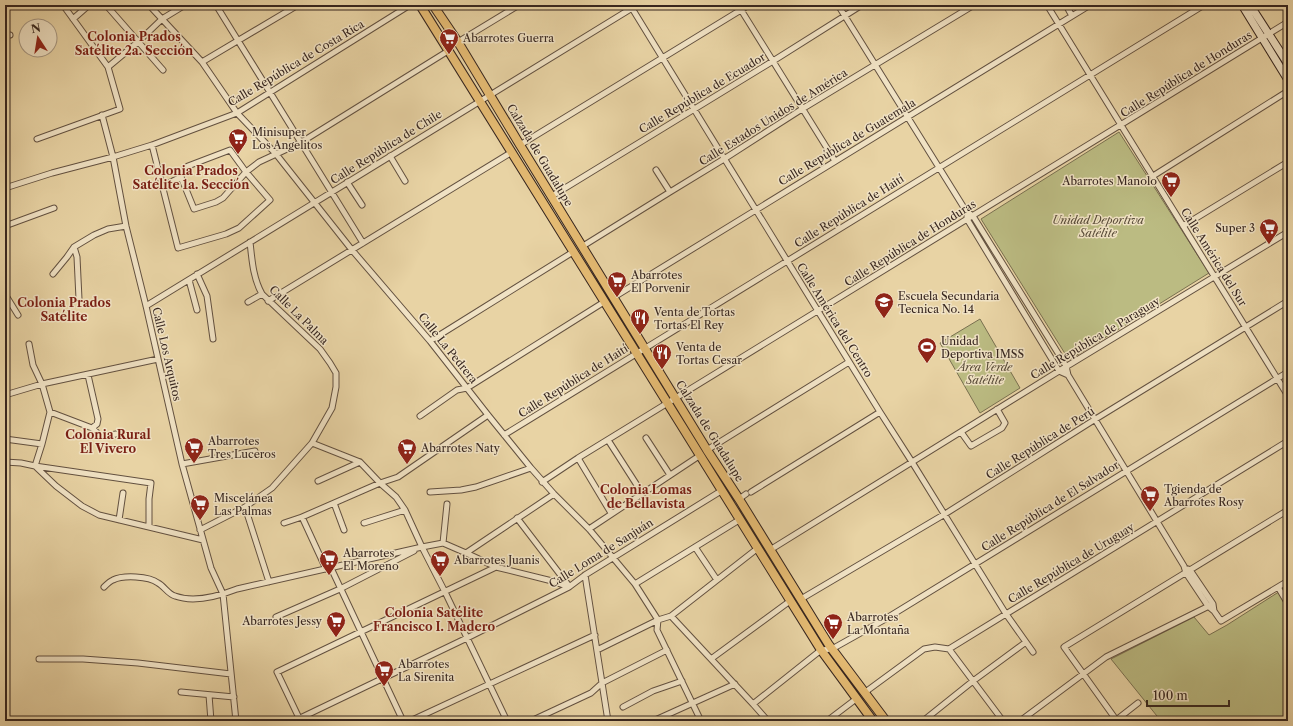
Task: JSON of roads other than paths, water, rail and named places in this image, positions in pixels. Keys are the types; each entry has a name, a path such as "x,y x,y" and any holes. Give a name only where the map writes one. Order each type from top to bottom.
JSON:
{"main road":[{"name":"Calzada de Guadalupe","path":"420,5 821,650 873,721"},
{"name":"Calzada de Guadalupe","path":"433,5 458,42 707,450 742,496 770,550 832,649 886,721"},
{"path":"1242,5 1288,80"},
{"path":"1250,5 1288,64"}],"street":[{"path":"37,139 120,109 108,67 64,5"},
{"path":"73,19 89,5"},
{"path":"106,5 163,70"},
{"name":"Calle La Pedrera","path":"149,5 202,62 236,113 276,154 352,250 430,341 542,482 589,529 635,584 658,620 657,630 701,721"},
{"path":"108,67 138,42 162,19 185,5"},
{"path":"216,5 363,243"},
{"path":"202,62 298,5"},
{"name":"Calle República de Costa Rica","path":"5,188 52,173 152,145 236,113 410,5"},
{"path":"458,42 519,5"},
{"path":"520,145 662,58 739,8 749,5"},
{"path":"838,5 938,168 966,211 973,216 1066,366 1068,375 1094,420 1184,566 1221,621 1288,581"},
{"name":"Calle República de Ecuador","path":"552,196 694,110 862,5"},
{"name":"Calle Estados Unidos de América","path":"583,246 802,109 974,5"},
{"name":"Calle América del Sur","path":"1048,5 1288,396"},
{"path":"1066,5 1072,16"},
{"name":"Calle República de Guatemala","path":"614,297 1090,5"},
{"name":"Calle República de Haití","path":"504,435 1090,74 1196,7 1204,5"},
{"name":"Calle América del Centro","path":"633,6 662,58 880,412 1006,614 1034,652"},
{"name":"Calle República de Chile","path":"146,306 633,6"},
{"path":"739,8 835,161"},
{"name":"Calle República de Honduras","path":"542,482 667,403 1288,22"},
{"path":"152,145 178,248 226,234 239,228 270,200 246,172 230,150 188,166 183,170 181,177 194,209 216,202 223,198 246,172 259,162 300,143 448,51"},
{"path":"1153,176 1288,91"},
{"name":"Calle Los Arquitos","path":"102,115 113,157 126,226 182,464 211,568 223,594 236,721"},
{"path":"268,301 512,152"},
{"path":"390,156 405,181"},
{"path":"1183,226 1288,162"},
{"path":"656,170 670,192"},
{"path":"163,186 181,177"},
{"path":"347,182 362,206"},
{"path":"5,226 54,208"},
{"path":"966,211 967,219 1059,371 1068,375"},
{"path":"53,274 74,247 94,235 108,229 126,226"},
{"name":"Calle República de Paraguay","path":"770,550 1066,366 1288,232"},
{"name":"Calle La Palma","path":"200,530 245,507 272,488 312,443 332,408 336,387 336,373 320,349 262,294 257,285 252,266 250,242"},
{"path":"74,247 77,257 79,299"},
{"path":"430,341 573,252"},
{"path":"198,274 207,296 213,339"},
{"path":"189,280 197,310"},
{"path":"5,294 18,315"},
{"path":"248,302 262,294"},
{"path":"420,416 457,390 467,388 604,302"},
{"name":"Calle República de Perú","path":"801,599 945,514 1094,420 1288,302"},
{"path":"29,344 33,365 42,384 50,412 35,466"},
{"path":"5,395 42,384 158,360"},
{"path":"707,450 849,362"},
{"name":"Calle República de El Salvador","path":"821,650 832,649 975,564 1288,372"},
{"path":"88,375 98,419 97,424 92,428"},
{"path":"961,432 971,446 1002,428 1004,423 997,409"},
{"path":"50,412 92,428 101,436 116,434"},
{"path":"751,492 880,412"},
{"path":"284,523 398,477 488,415"},
{"path":"646,438 670,475"},
{"path":"5,439 42,444"},
{"path":"608,440 642,493"},
{"name":"Calle República de Uruguay","path":"949,649 1288,441"},
{"path":"312,443 360,462 396,497 405,510 507,721"},
{"path":"182,464 255,451"},
{"path":"589,529 699,456"},
{"path":"578,458 611,513"},
{"path":"5,462 21,463 151,483 149,499 149,527"},
{"path":"318,481 360,462"},
{"path":"35,466 56,486 82,506 99,516 203,540"},
{"path":"430,492 461,490 476,487 531,468"},
{"name":"Calle Loma de Sanjuán","path":"294,721 300,720 569,587 585,574 721,491"},
{"path":"119,520 124,492"},
{"path":"466,553 554,494"},
{"path":"334,503 344,530"},
{"path":"443,544 447,504"},
{"path":"245,507 269,582"},
{"path":"364,523 405,510"},
{"path":"1138,704 1116,721 1064,647 1288,510"},
{"path":"302,517 328,569 340,589 403,721"},
{"path":"517,518 569,587"},
{"path":"635,584 739,520"},
{"path":"104,587 112,580 122,578 143,578 157,582 174,596 188,598 211,598 237,589 422,547 443,544 496,567 552,581 569,587"},
{"path":"276,617 340,589 422,547"},
{"path":"695,547 717,580"},
{"path":"597,650 658,620 671,616 758,548"},
{"path":"300,720 277,672 496,567"},
{"path":"585,574 608,721"},
{"path":"1278,587 1288,604"},
{"path":"711,658 790,600"},
{"path":"1020,721 1082,674 1106,658 1211,605"},
{"path":"671,616 768,721"},
{"path":"410,721 595,635"},
{"path":"923,721 973,681 1026,642"},
{"path":"864,693 924,649 934,647 949,649 1004,721"},
{"path":"531,721 591,693 602,683 668,650"},
{"path":"753,704 821,650"},
{"path":"39,659 83,659 138,663 231,674"},
{"path":"623,707 653,691 682,681"},
{"path":"654,721 735,684"},
{"path":"181,692 234,697"},
{"path":"209,695 211,721"},
{"path":"827,721 856,699"}],"place":[{"name":"Abarrotes Guerra","path":"449,55"},
{"name":"Minisuper Los Angelitos","path":"238,155"},
{"name":"Abarrotes Manolo","path":"1171,198"},
{"name":"Super 3","path":"1269,245"},
{"name":"Abarrotes El Porvenir","path":"617,298"},
{"name":"Escuela Secundaria Tecnica No. 14","path":"884,319"},
{"name":"Venta de Tortas Tortas El Rey","path":"640,335"},
{"name":"Unidad Deportiva IMSS","path":"927,364"},
{"name":"Venta de Tortas Cesar","path":"662,370"},
{"name":"Abarrotes Tres Luceros","path":"194,464"},
{"name":"Abarrotes Naty","path":"407,465"},
{"name":"Tgienda de Abarrotes Rosy","path":"1150,512"},
{"name":"Miscelánea Las Palmas","path":"200,521"},
{"name":"Abarrotes El Moreno","path":"329,576"},
{"name":"Abarrotes Juanis","path":"440,577"},
{"name":"Abarrotes Jessy","path":"336,638"},
{"name":"Abarrotes La Montaña","path":"833,640"},
{"name":"Abarrotes La Sirenita","path":"384,687"}],"district":[{"name":"Colonia Prados Satélite 2a. Sección","path":"134,43"},
{"name":"Colonia Prados Satélite 1a. Sección","path":"191,177"},
{"name":"Colonia Prados Satélite","path":"64,309"},
{"name":"Colonia Rural El Vivero","path":"108,441"},
{"name":"Colonia Lomas de Bellavista","path":"646,496"},
{"name":"Colonia Satélite Francisco I. Madero","path":"434,619"}],"park label":[{"name":"Unidad Deportiva Satélite","path":"1098,226"},
{"name":"Área Verde Satélite","path":"985,373"}]}
